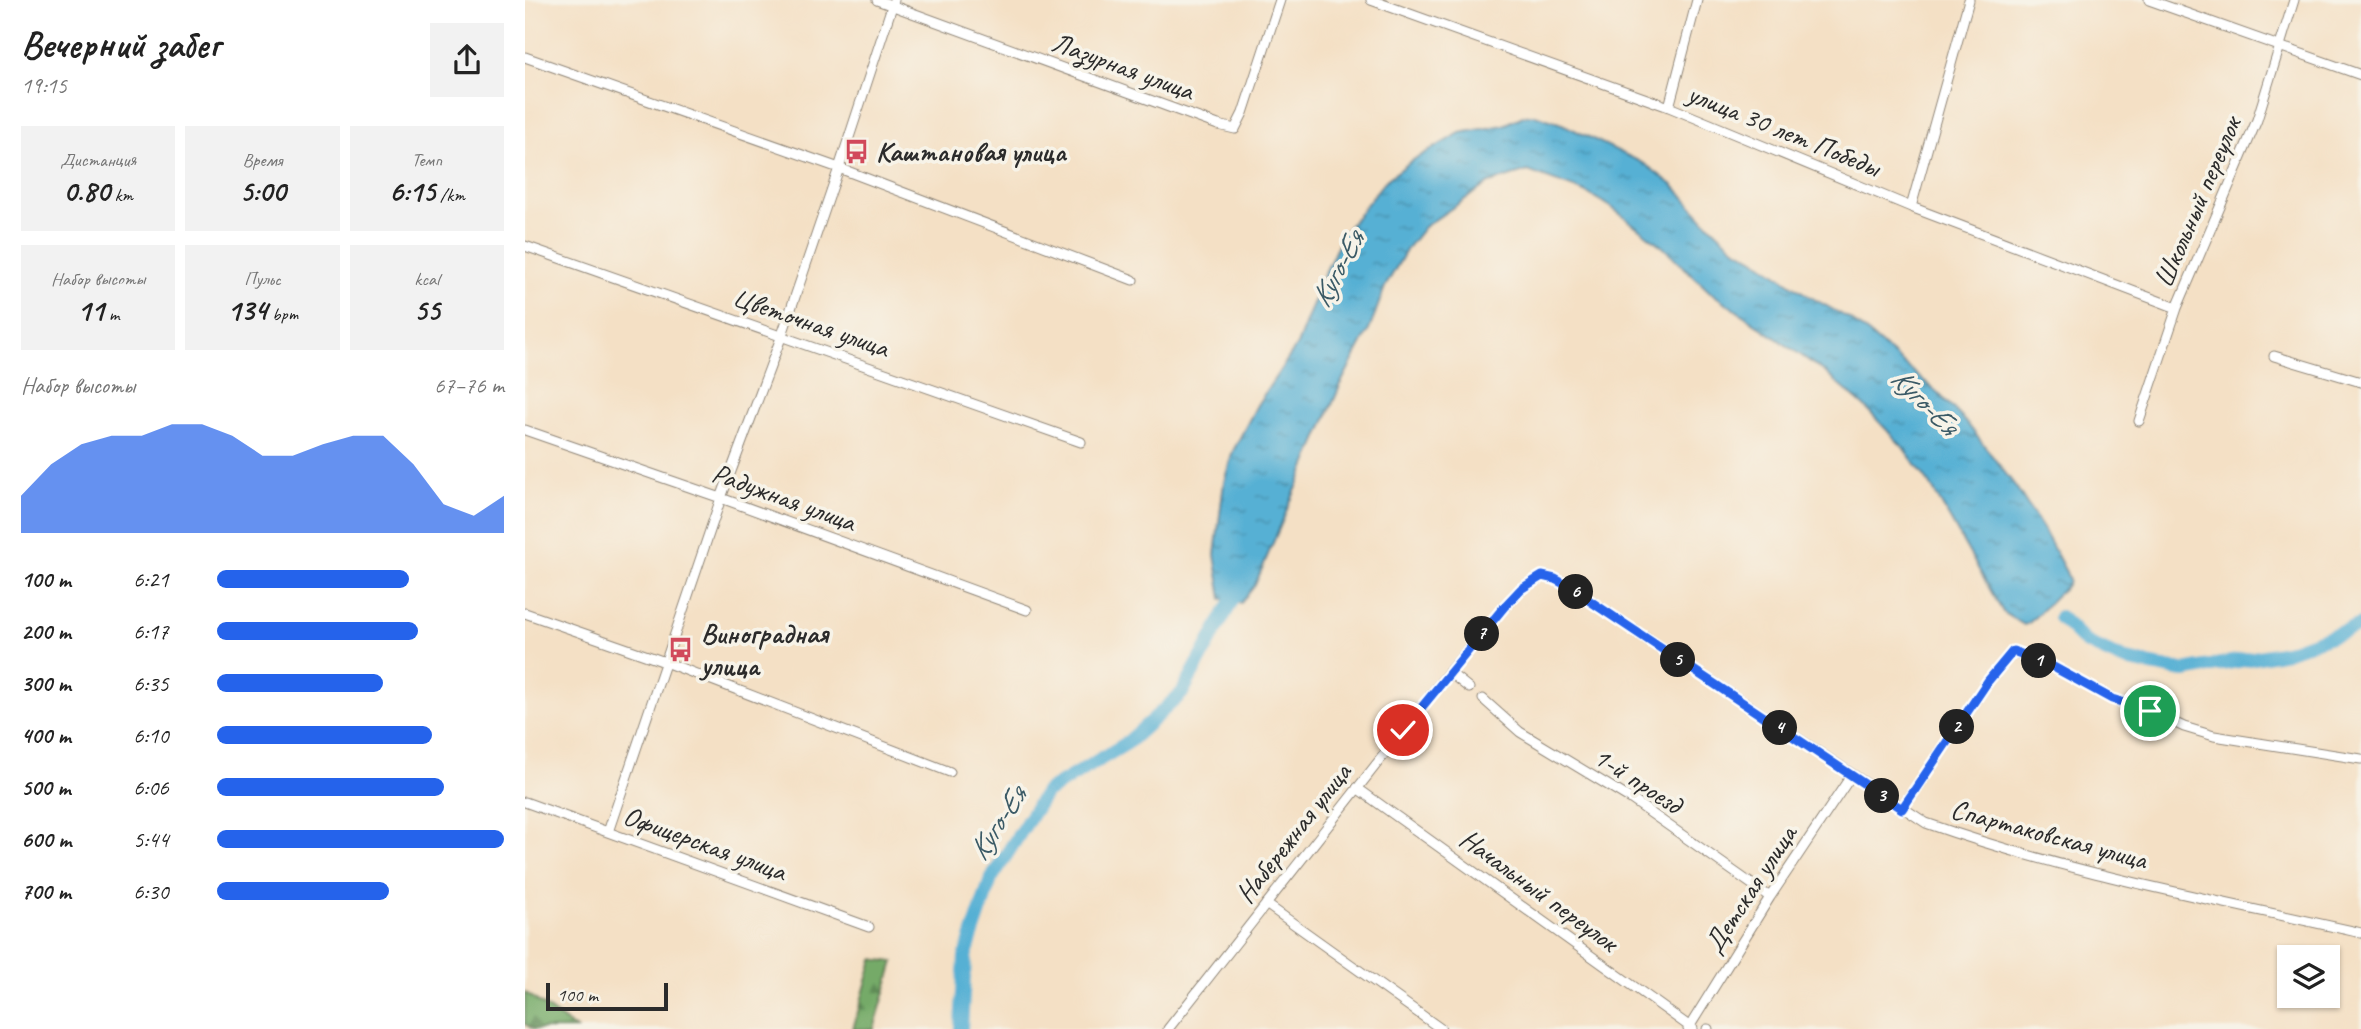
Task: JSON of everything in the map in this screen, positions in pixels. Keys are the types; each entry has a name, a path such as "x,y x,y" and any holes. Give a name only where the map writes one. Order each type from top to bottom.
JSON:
{"street":[{"name":"Лазурная улица","path":"877,0 893,3 1218,125 1235,129 1243,113 1280,0"},
{"name":"улица 30 лет Победы","path":"1371,0 1669,107 1911,207 2177,308"},
{"path":"1669,107 1697,0"},
{"path":"1911,207 1969,0"},
{"path":"2149,0 2361,75"},
{"name":"Школьный переулок","path":"2139,421 2177,308 2257,120 2294,0"},
{"path":"608,832 721,498 782,335 893,3"},
{"path":"525,57 839,168 1133,280"},
{"name":"Цветочная улица","path":"525,246 1081,442"},
{"path":"2274,356 2361,382"},
{"name":"Радужная улица","path":"525,430 721,498 1027,610"},
{"name":"Набережная улица","path":"1168,1029 1449,672 1521,589 1542,576"},
{"name":"Спартаковская улица","path":"1542,576 1566,585 1851,776 1926,823 1969,839 2082,870 2361,933"},
{"path":"525,613 665,663 950,772"},
{"path":"1902,809 1988,681 2013,651 2048,664 2112,699 2150,711 2184,727 2214,736 2361,759"},
{"path":"1449,672 1469,688"},
{"name":"1-й проезд","path":"1483,699 1520,732 1630,799 1770,897"},
{"name":"Детская улица","path":"1690,1028 1770,897 1851,776"},
{"name":"Начальный переулок","path":"1357,788 1690,1028"},
{"name":"Офицерская улица","path":"525,802 869,927"},
{"path":"1266,904 1441,1029"}],"green space":[{"path":"873,959 894,962 874,1029 853,1029"},
{"path":"525,992 576,1029 533,1029 525,1024"}],"water":[{"path":"1535,115 1562,124 1645,164 1674,186 1733,247 1848,318 1938,393 1966,422 2016,487 2066,572 2069,580 2067,585 2029,623 2024,625 2003,612 1930,484 1902,446 1865,407 1825,372 1710,292 1663,247 1611,207 1585,192 1528,171 1489,183 1424,227 1408,247 1385,287 1369,330 1343,379 1255,585 1241,603 1222,599 1215,555 1224,482 1233,451 1257,405 1297,345 1343,234 1385,181 1413,160 1460,133 1504,125 1523,116"}],"waterway":[{"name":"Куго-Ея","path":"961,1029 965,957 991,879 1046,792 1127,743 1182,693 1240,586"},
{"name":"Куго-Ея","path":"2060,617 2085,642 2125,660 2184,671 2286,652 2361,625"}],"place":[{"name":"Каштановая улица","path":"856,151"},
{"name":"Виноградная улица","path":"681,649"}],"route":[{"path":"1403,730 1504,607 1521,589 1542,576 1566,585 1902,809 1988,681 2013,651 2048,664 2112,699 2150,711"}]}
